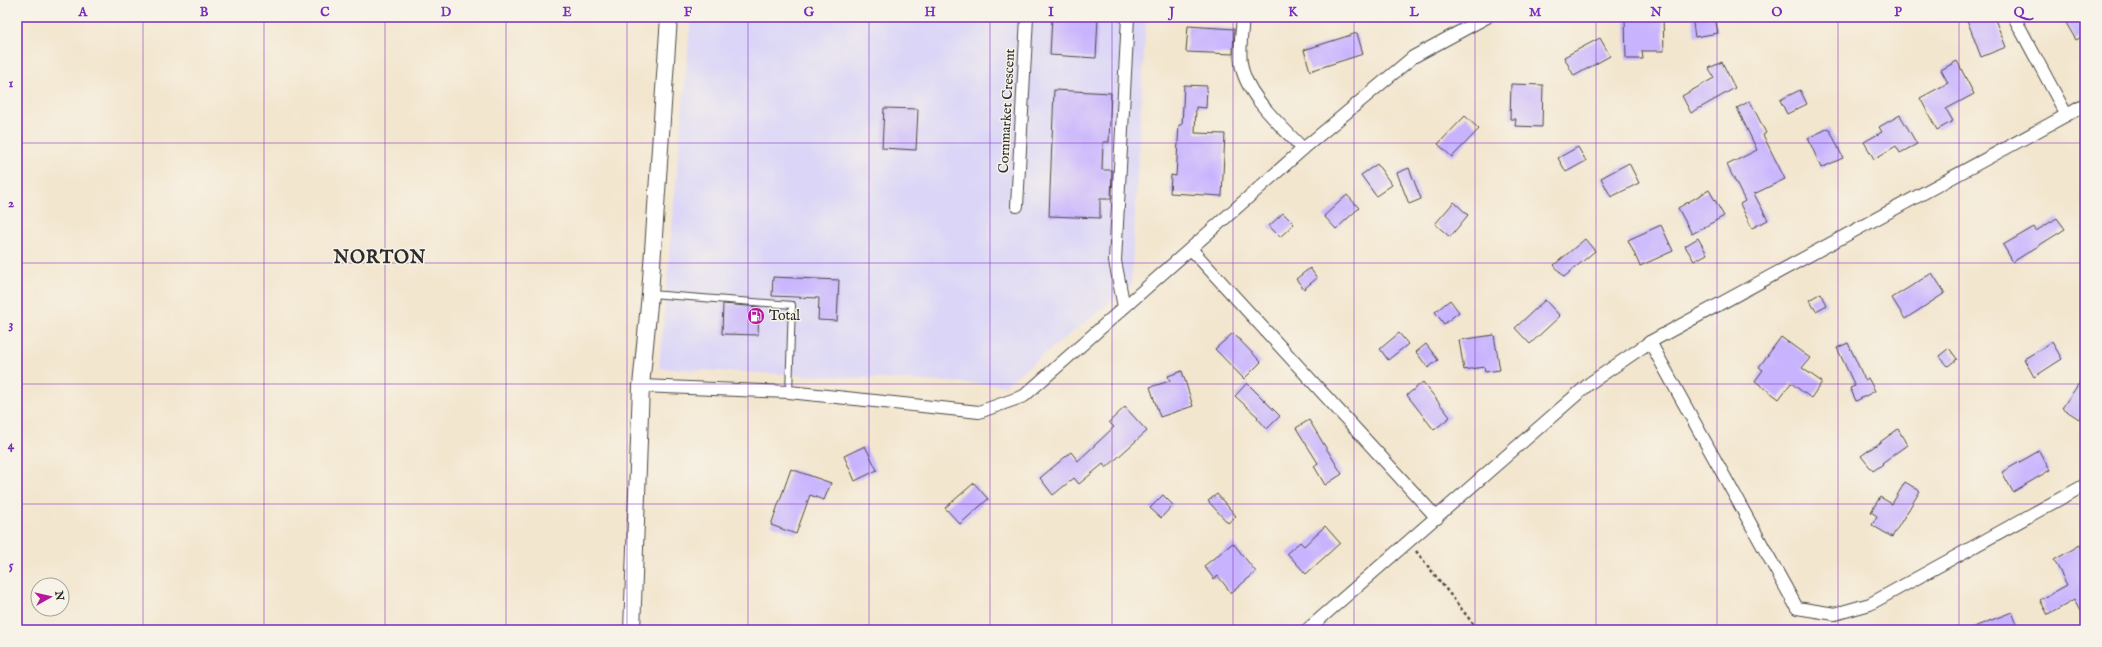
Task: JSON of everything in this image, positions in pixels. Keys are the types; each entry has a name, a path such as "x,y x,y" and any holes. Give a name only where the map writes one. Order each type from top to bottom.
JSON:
{"street":[{"path":"632,630 641,386 650,294 670,17"},
{"name":"Cornmarket Crescent","path":"1017,206 1027,17"},
{"path":"1124,307 1116,261 1128,17"},
{"path":"1243,17 1241,63 1247,83 1256,97 1303,149"},
{"path":"641,386 789,392 979,412 1024,396 1303,149 1413,57 1487,17"},
{"path":"2014,17 2066,114"},
{"path":"1307,630 1590,383 1650,342 2085,105"},
{"path":"1191,249 1437,518"},
{"path":"1650,342 1796,608 1834,614 1870,604 2085,484"}],"lane":[{"path":"650,294 792,305 789,392"}],"path":[{"path":"1408,541 1478,630"}],"shaded area":[{"path":"691,17 1146,17 1131,286 1005,385 659,368"}],"building":[{"path":"1052,17 1098,17 1096,58 1050,55"},
{"path":"1625,17 1663,17 1664,51 1642,51 1643,59 1626,59"},
{"path":"1692,17 1715,17 1718,33 1695,37"},
{"path":"1966,17 1994,17 2006,47 1981,57"},
{"path":"2075,17 2085,17 2085,35 2076,40 2066,23"},
{"path":"1188,26 1234,29 1233,54 1186,52"},
{"path":"1357,33 1363,54 1310,71 1304,50"},
{"path":"1600,38 1610,56 1574,76 1564,57"},
{"path":"1957,61 1974,94 1946,109 1953,121 1937,130 1920,98 1948,83 1941,70"},
{"path":"1722,62 1735,88 1691,113 1682,96 1714,78 1709,68"},
{"path":"1511,84 1543,85 1542,127 1515,126 1516,119 1510,119"},
{"path":"1184,85 1207,86 1206,108 1196,107 1195,133 1225,134 1222,196 1170,193 1171,175 1176,176 1179,125 1182,125"},
{"path":"1054,90 1111,93 1109,142 1103,142 1102,170 1112,170 1111,199 1100,199 1100,218 1049,216"},
{"path":"1800,90 1807,104 1787,114 1780,100"},
{"path":"1750,101 1766,133 1763,135 1785,179 1754,194 1768,220 1752,228 1740,204 1745,201 1727,165 1757,150 1737,108"},
{"path":"884,108 918,109 916,150 882,148"},
{"path":"1900,115 1917,144 1900,153 1896,146 1874,159 1864,142 1882,132 1879,127"},
{"path":"1465,116 1479,129 1452,157 1438,144"},
{"path":"1829,128 1843,158 1821,168 1808,138"},
{"path":"1578,147 1586,161 1566,172 1558,158"},
{"path":"1629,163 1639,183 1611,197 1601,178"},
{"path":"1377,164 1392,185 1376,196 1361,175"},
{"path":"1409,168 1421,199 1409,204 1397,173"},
{"path":"1709,190 1724,216 1692,234 1678,208"},
{"path":"1347,195 1359,208 1336,229 1324,216"},
{"path":"1454,202 1468,215 1450,237 1435,224"},
{"path":"1283,213 1294,224 1280,237 1269,226"},
{"path":"2057,218 2065,229 2013,262 2003,245 2034,227 2036,231"},
{"path":"1661,225 1673,251 1640,266 1628,240"},
{"path":"1698,238 1707,254 1694,261 1685,246"},
{"path":"1585,239 1595,251 1564,277 1554,265"},
{"path":"1310,268 1317,278 1304,289 1296,279"},
{"path":"1932,273 1945,293 1905,319 1892,298"},
{"path":"773,277 839,280 837,321 818,320 819,298 772,296"},
{"path":"1821,293 1827,305 1816,311 1809,300"},
{"path":"1450,300 1459,312 1444,324 1435,312"},
{"path":"1545,300 1560,316 1530,344 1515,328"},
{"path":"723,304 759,307 758,335 722,334"},
{"path":"1233,333 1261,362 1244,379 1215,349"},
{"path":"1399,333 1408,344 1388,360 1380,349"},
{"path":"1494,335 1500,370 1485,372 1484,367 1464,370 1459,340"},
{"path":"1781,337 1810,358 1802,368 1822,382 1811,398 1791,383 1779,399 1755,381 1763,370 1759,367"},
{"path":"2052,342 2062,359 2034,377 2024,359"},
{"path":"1848,343 1865,380 1868,378 1875,391 1856,401 1850,388 1855,386 1837,348"},
{"path":"1426,344 1438,360 1428,368 1416,352"},
{"path":"1949,348 1957,359 1948,366 1939,356"},
{"path":"1182,371 1193,406 1160,417 1150,387 1170,381 1168,376"},
{"path":"2085,375 2085,411 2079,419 2062,408"},
{"path":"1423,382 1450,417 1434,430 1407,395"},
{"path":"1247,383 1280,416 1267,429 1257,418 1258,417 1235,396"},
{"path":"1125,407 1147,431 1106,468 1103,464 1079,484 1074,478 1053,495 1040,478 1071,452 1078,461 1114,427 1109,422"},
{"path":"1309,420 1342,474 1325,485 1314,466 1318,463 1296,428"},
{"path":"1898,429 1907,445 1873,471 1861,456"},
{"path":"865,446 877,470 855,481 844,456"},
{"path":"2039,451 2050,470 2013,492 2002,472"},
{"path":"791,469 831,483 824,500 810,495 796,534 771,525"},
{"path":"1905,482 1920,491 1892,537 1872,525 1877,516 1871,512 1880,497 1892,504"},
{"path":"974,483 988,499 960,524 945,508"},
{"path":"1217,494 1236,516 1228,523 1208,501"},
{"path":"1163,495 1173,505 1161,518 1150,508"},
{"path":"1325,526 1340,543 1306,574 1287,553 1300,542 1304,546"},
{"path":"1233,543 1256,572 1231,593 1218,576 1214,579 1204,566"},
{"path":"2080,545 2085,554 2085,572 2080,575 2085,583 2085,620 2074,600 2048,615 2040,600 2067,585 2054,560"},
{"path":"2012,612 2019,630 1969,630 1969,629"}],"place":[{"name":"Total","path":"756,316"}],"district":[{"name":"NORTON","path":"380,258"}]}
